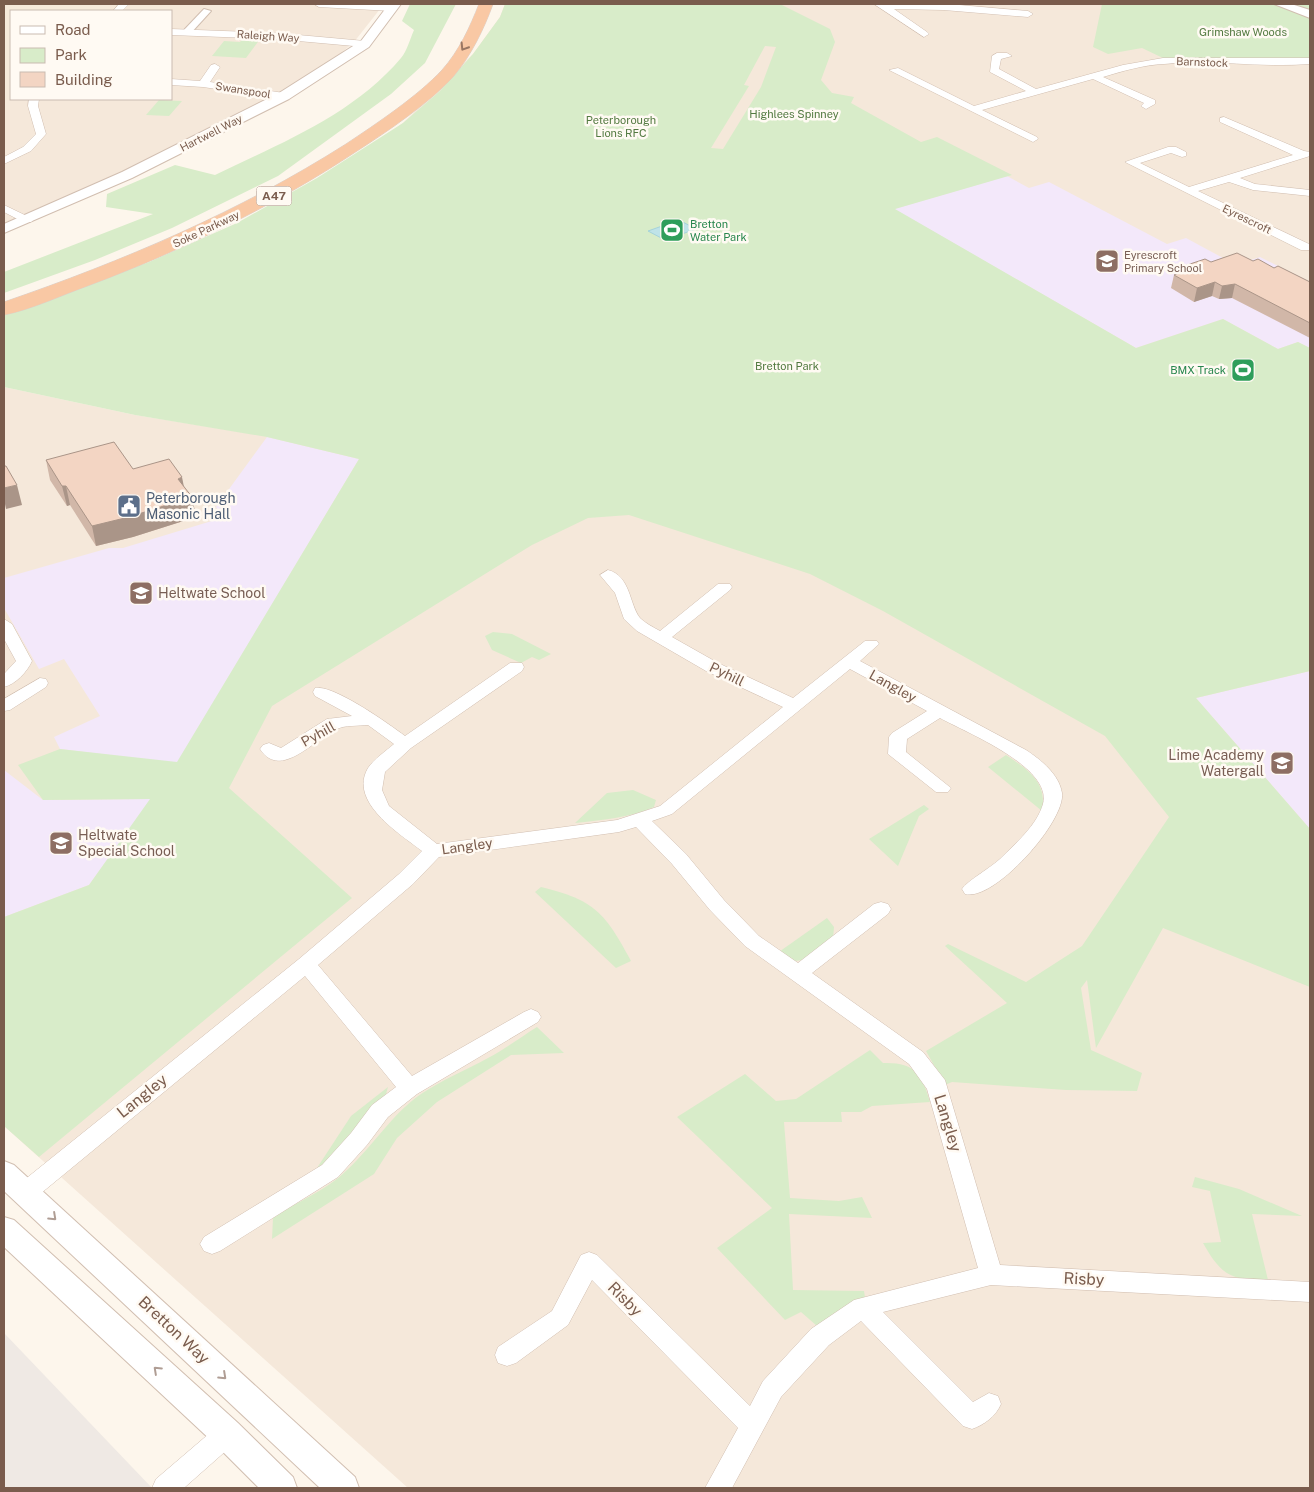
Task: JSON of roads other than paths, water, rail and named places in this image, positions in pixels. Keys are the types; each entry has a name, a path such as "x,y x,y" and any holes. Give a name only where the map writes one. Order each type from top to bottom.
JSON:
{"highway":[{"name":"Soke Parkway","path":"4,299 116,259 191,226 304,168 375,119 429,72 462,24 469,4"},
{"name":"Soke Parkway","path":"4,309 113,270 208,230 258,205 321,169 397,118 449,71 479,24 486,4"}],"street":[{"path":"319,4 394,6"},
{"path":"1280,4 1310,14"},
{"path":"882,5 944,5 1028,14"},
{"path":"882,5 924,34"},
{"name":"Hartwell Way","path":"4,230 127,175 284,96 365,44 394,6"},
{"path":"187,32 211,7"},
{"name":"Raleigh Way","path":"172,32 276,36 365,44"},
{"path":"1007,56 997,56 994,70 1035,92"},
{"name":"Barnstock","path":"973,109 1138,65 1174,60 1246,63 1310,61"},
{"path":"203,84 215,67"},
{"path":"896,73 973,109 1024,137"},
{"path":"1094,76 1152,102 1146,106"},
{"name":"Swanspool","path":"172,82 203,84 284,96"},
{"path":"4,161 27,149 40,134 32,106 34,100"},
{"path":"1224,120 1241,125 1307,154"},
{"name":"Eyrescroft","path":"1182,154 1172,149 1130,162 1308,249"},
{"path":"1188,191 1307,154"},
{"path":"1230,178 1253,187 1310,193"},
{"path":"4,208 27,220"},
{"name":"Pyhill","path":"608,574 624,592 632,618 661,638 712,667 795,706"},
{"path":"661,638 724,587"},
{"path":"4,624 24,661 21,668 4,682"},
{"name":"Langley","path":"15,1182 306,964 406,879 433,851 619,826 666,810 871,644"},
{"name":"Langley","path":"848,662 1028,759 1043,770 1054,795 1050,811 1037,829 998,873 972,889"},
{"path":"433,851 382,809 373,790 376,770 405,744 516,667"},
{"path":"4,706 40,683"},
{"name":"Pyhill","path":"321,692 371,719 405,744"},
{"name":"Langley","path":"938,711 898,737 897,754 942,788"},
{"name":"Pyhill","path":"269,750 282,756 333,723 371,719"},
{"name":"Langley","path":"640,820 679,859 752,941 916,1058 937,1086 981,1234 991,1275"},
{"path":"799,973 881,910"},
{"path":"306,964 409,1088"},
{"path":"212,1244 330,1171 359,1139 380,1111 409,1088 531,1017"},
{"name":"Bretton Way","path":"15,1182 343,1488"},
{"path":"4,1229 227,1434 281,1488"},
{"name":"Risby","path":"507,1355 560,1318 589,1262 752,1425"},
{"name":"Risby","path":"718,1488 772,1389 820,1338 862,1306 991,1275 1310,1292"},
{"path":"862,1306 972,1418 989,1404"},
{"path":"165,1488 227,1434"}],"water":[{"name":"Bretton Water Park","path":"679,220 696,229 665,240 648,231"}],"place":[{"name":"Bretton Water Park","path":"672,230"},
{"name":"Eyrescroft Primary School","path":"1107,261"},
{"name":"BMX Track","path":"1243,370"},
{"name":"Peterborough Masonic Hall","path":"129,506"},
{"name":"Heltwate School","path":"141,593"},
{"name":"Lime Academy Watergall","path":"1282,763"},
{"name":"Heltwate Special School","path":"61,843"}],"park label":[{"name":"Grimshaw Woods","path":"1243,32"},
{"name":"Highlees Spinney","path":"794,114"},
{"name":"Peterborough Lions RFC","path":"621,126"},
{"name":"Bretton Park","path":"787,366"}]}
